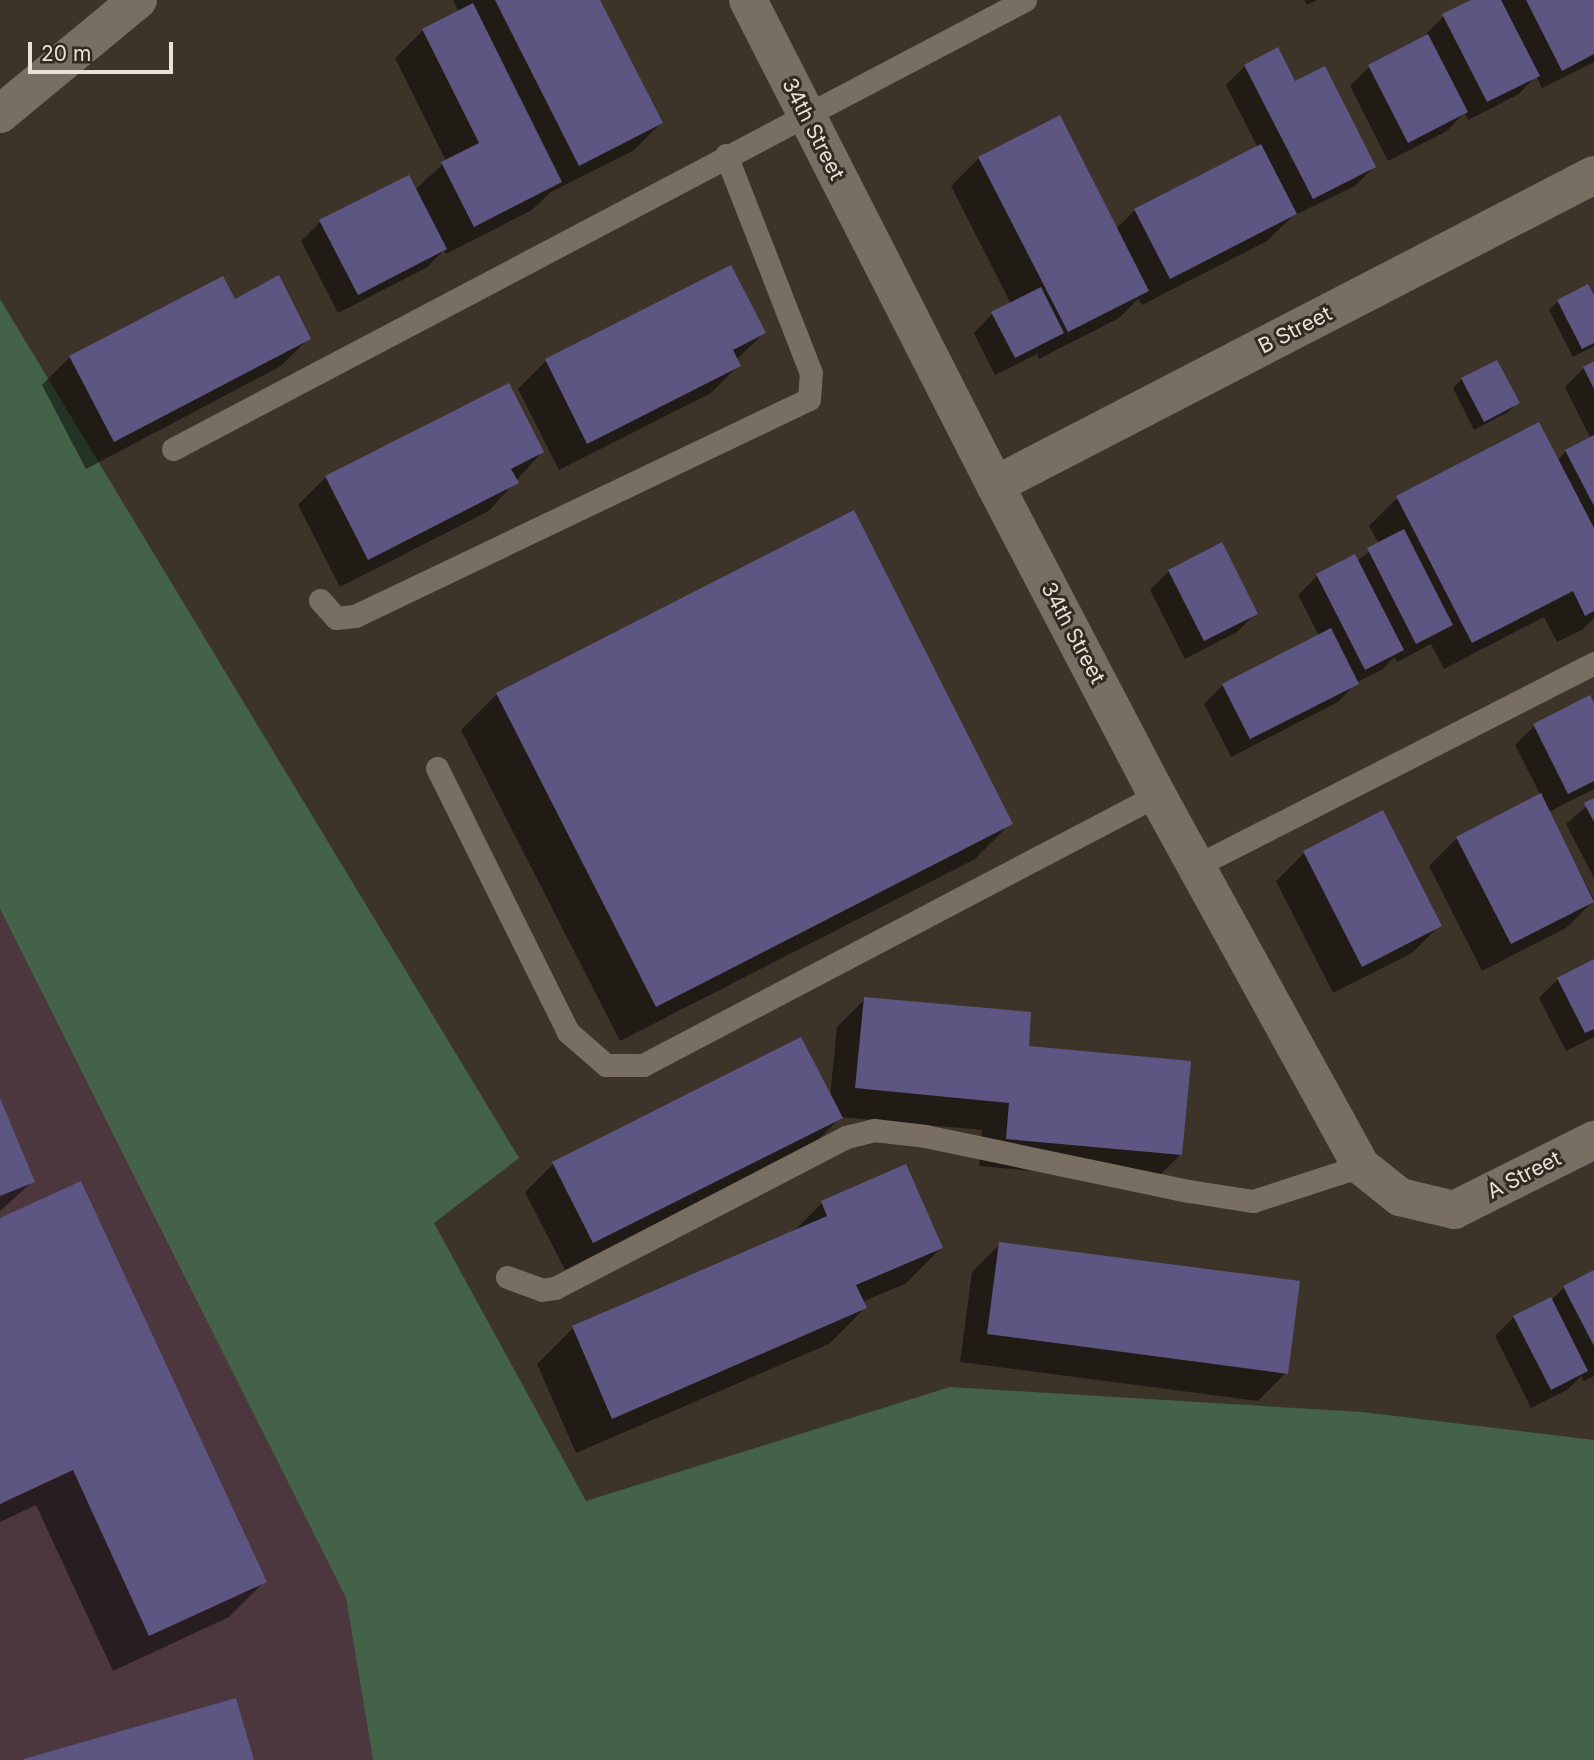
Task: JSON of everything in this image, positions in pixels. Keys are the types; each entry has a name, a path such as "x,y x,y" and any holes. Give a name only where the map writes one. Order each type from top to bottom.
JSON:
{"street":[{"path":"0,114 138,0"},
{"name":"34th Street","path":"748,0 995,485 1157,795 1361,1166 1400,1197 1454,1210"},
{"name":"B Street","path":"995,485 1594,175"},
{"name":"A Street","path":"1454,1210 1594,1140"}],"lane":[{"path":"173,449 726,155 1025,0"},
{"path":"320,600 336,618 355,616 809,399 811,373 726,155"},
{"path":"1196,866 1594,663"},
{"path":"437,768 568,1032 606,1065 643,1065 1157,795"},
{"path":"507,1277 542,1290 555,1288 846,1137 874,1130 925,1136 1189,1191 1253,1201 1361,1166"}],"shaded area":[{"path":"0,909 346,1598 373,1760 0,1760"}],"green space":[{"path":"0,299 519,1158 434,1223 586,1501 950,1387 1362,1412 1594,1440 1594,1760 373,1760 346,1598 0,909"}],"building":[{"path":"495,0 600,0 663,123 579,166"},
{"path":"1471,0 1501,0 1540,76 1487,102 1442,14"},
{"path":"1526,0 1594,0 1594,54 1562,71"},
{"path":"473,3 562,182 474,227 441,162 479,143 422,29"},
{"path":"1428,34 1468,112 1408,143 1368,65"},
{"path":"1278,47 1295,81 1325,66 1376,167 1313,199 1244,65"},
{"path":"1060,115 1149,291 1068,332 978,157"},
{"path":"1261,144 1297,214 1170,279 1134,209"},
{"path":"409,175 447,249 358,295 319,220"},
{"path":"731,265 766,333 733,350 741,366 587,444 545,359"},
{"path":"279,275 311,339 114,442 69,356 223,276 235,299"},
{"path":"1588,284 1594,295 1594,343 1582,349 1557,300"},
{"path":"1041,287 1064,333 1015,358 991,312"},
{"path":"1497,360 1520,403 1484,422 1461,378"},
{"path":"1594,361 1594,389 1583,367"},
{"path":"509,383 544,452 511,469 519,483 368,560 325,476"},
{"path":"1539,422 1594,528 1594,611 1585,616 1573,591 1472,643 1396,496"},
{"path":"1594,435 1594,506 1565,450"},
{"path":"854,510 1013,824 656,1007 496,693"},
{"path":"1404,529 1453,625 1416,644 1367,548"},
{"path":"1222,542 1258,614 1204,641 1168,570"},
{"path":"1355,554 1404,650 1365,670 1316,574"},
{"path":"1331,628 1359,684 1250,739 1222,684"},
{"path":"1590,695 1594,703 1594,781 1568,794 1533,724"},
{"path":"1541,793 1594,902 1511,944 1456,837"},
{"path":"1594,798 1594,822 1584,803"},
{"path":"1383,810 1442,926 1362,967 1303,851"},
{"path":"1594,959 1594,1029 1585,1033 1557,978"},
{"path":"864,997 1031,1012 1029,1046 1191,1061 1182,1155 1006,1139 1009,1103 855,1088"},
{"path":"801,1037 843,1118 593,1243 552,1162"},
{"path":"0,1098 35,1182 0,1196"},
{"path":"906,1164 943,1248 856,1285 867,1308 612,1419 572,1326 827,1216 821,1201"},
{"path":"81,1181 267,1582 149,1636 73,1470 0,1504 0,1218"},
{"path":"999,1242 1300,1281 1288,1374 987,1334"},
{"path":"1594,1270 1594,1346 1563,1286"},
{"path":"1551,1297 1588,1371 1551,1390 1513,1316"},
{"path":"236,1698 254,1760 24,1760 24,1759"}]}
